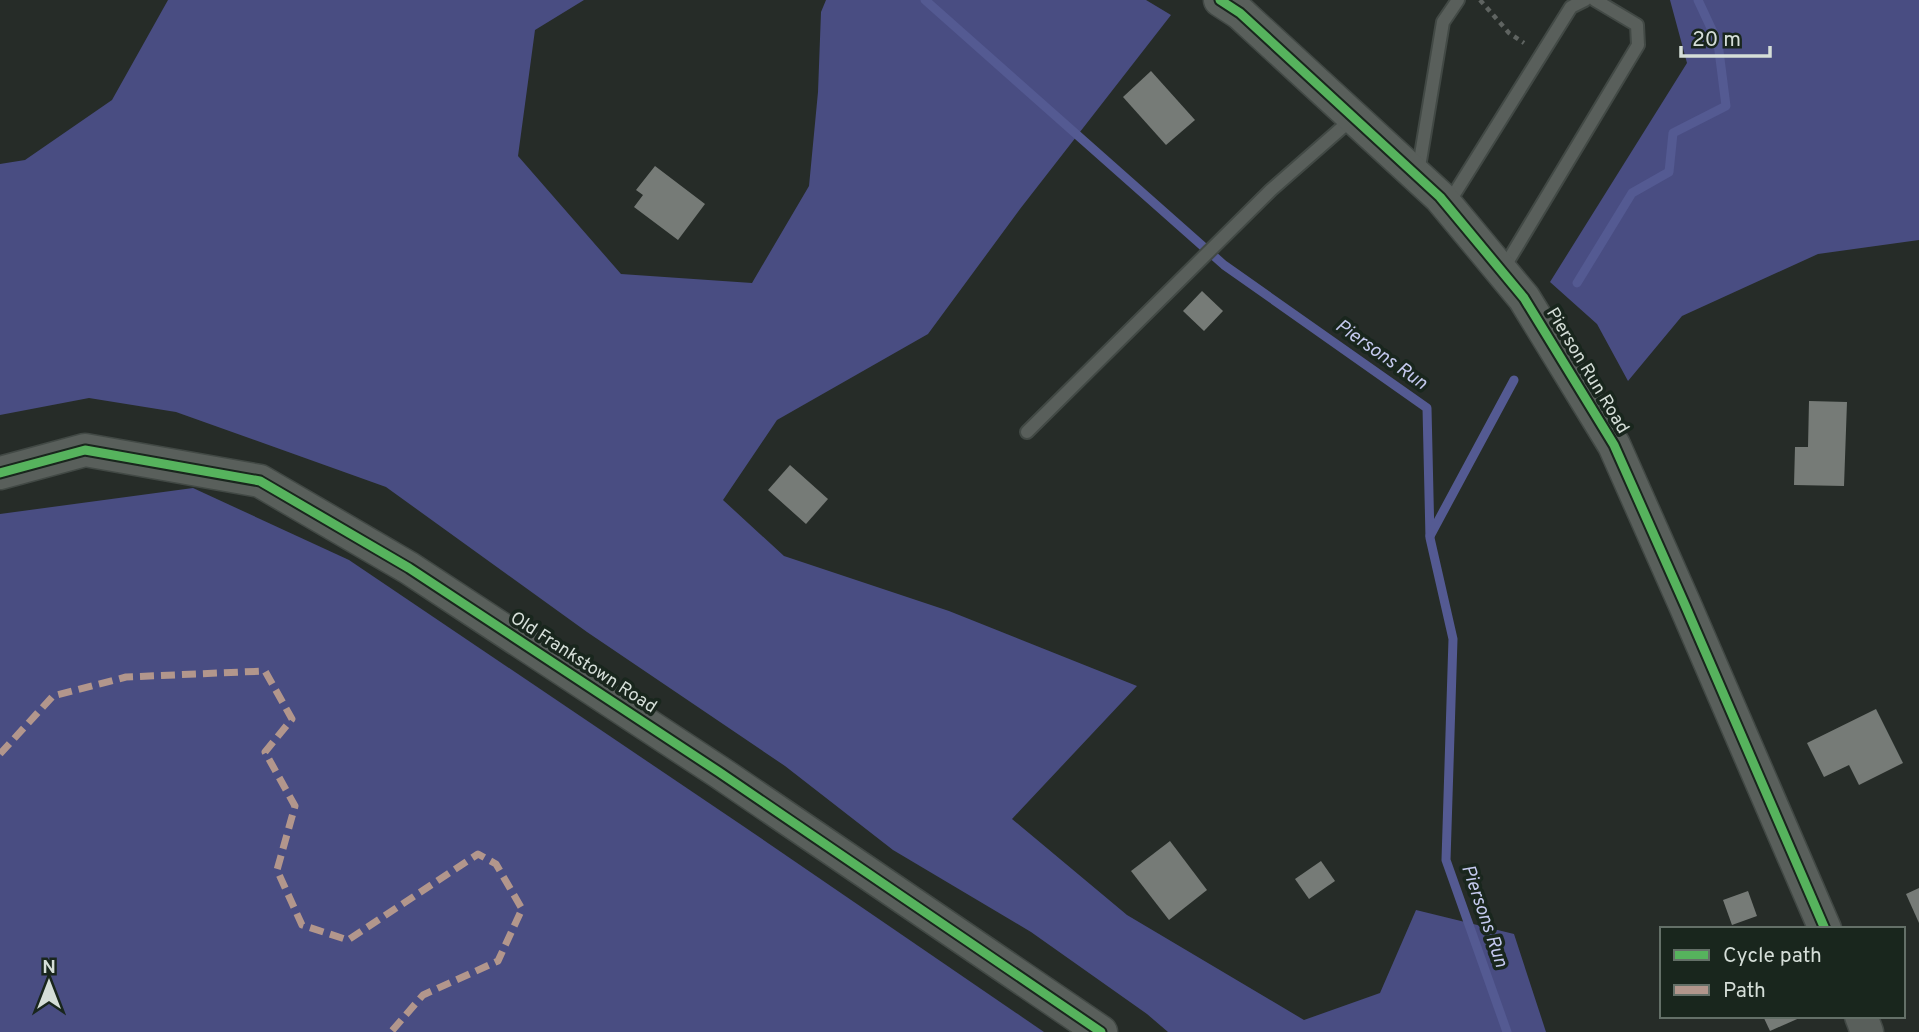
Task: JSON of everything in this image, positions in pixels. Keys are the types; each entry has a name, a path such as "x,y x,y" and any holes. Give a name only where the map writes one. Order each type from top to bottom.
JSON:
{"street":[{"name":"Pierson Run Road","path":"1220,0 1240,13 1418,177 1447,206 1524,298 1614,445 1824,927"},
{"name":"Old Frankstown Road","path":"0,474 85,450 260,481 443,590 719,772 1101,1032"}],"lane":[{"path":"1418,177 1443,22 1458,0"},
{"path":"1447,206 1571,7 1585,0"},
{"path":"1502,271 1638,45 1637,25 1595,0"},
{"path":"1027,432 1271,190 1353,117"}],"path":[{"path":"1480,0 1509,33"}],"shaded area":[{"path":"168,0 584,0 535,30 518,156 621,274 752,283 809,186 818,92 821,12 826,0 1146,0 1171,15 1020,209 928,334 777,420 723,500 784,556 949,611 1137,686 1012,819 1127,915 1304,1020 1380,993 1416,910 1514,934 1546,1032 1168,1032 1147,1014 1031,932 893,850 785,766 587,632 386,487 176,412 89,398 0,415 0,164 25,160 112,100"},
{"path":"1670,0 1919,0 1919,240 1818,254 1682,316 1628,381 1597,324 1550,282 1687,63"},
{"path":"193,488 349,560 1044,1032 0,1032 0,514"}],"building":[{"path":"1151,71 1195,120 1166,145 1123,97"},
{"path":"655,166 705,204 678,240 634,207 643,195 636,190"},
{"path":"1202,291 1223,311 1204,331 1183,311"},
{"path":"1809,401 1847,402 1844,486 1794,485 1795,447 1808,447"},
{"path":"790,465 828,499 806,524 768,490"},
{"path":"1876,709 1903,763 1859,785 1849,765 1824,777 1807,743"},
{"path":"1170,841 1207,890 1169,920 1131,871"},
{"path":"1321,861 1335,881 1309,899 1295,879"},
{"path":"1919,888 1919,923 1906,894"},
{"path":"1748,891 1757,916 1732,925 1723,900"},
{"path":"1764,1018 1799,1018 1770,1031"}],"waterway":[{"name":"Piersons Run","path":"925,0 1224,265 1427,408 1430,538 1453,639 1446,860 1507,1032"},
{"path":"1577,283 1632,193 1669,172 1673,133 1726,106 1718,43 1698,0"},
{"path":"1430,536 1514,380"}],"marked path":[{"path":"0,754 53,696 126,677 265,671 292,719 265,752 295,806 277,870 302,925 348,940 478,854 496,864 522,909 498,961 423,995 391,1032"}],"cycle path":[{"path":"1220,0 1240,13 1440,197 1524,298 1614,445 1824,927"},
{"path":"0,473 85,450 260,481 409,568 719,772 1101,1032"}]}
